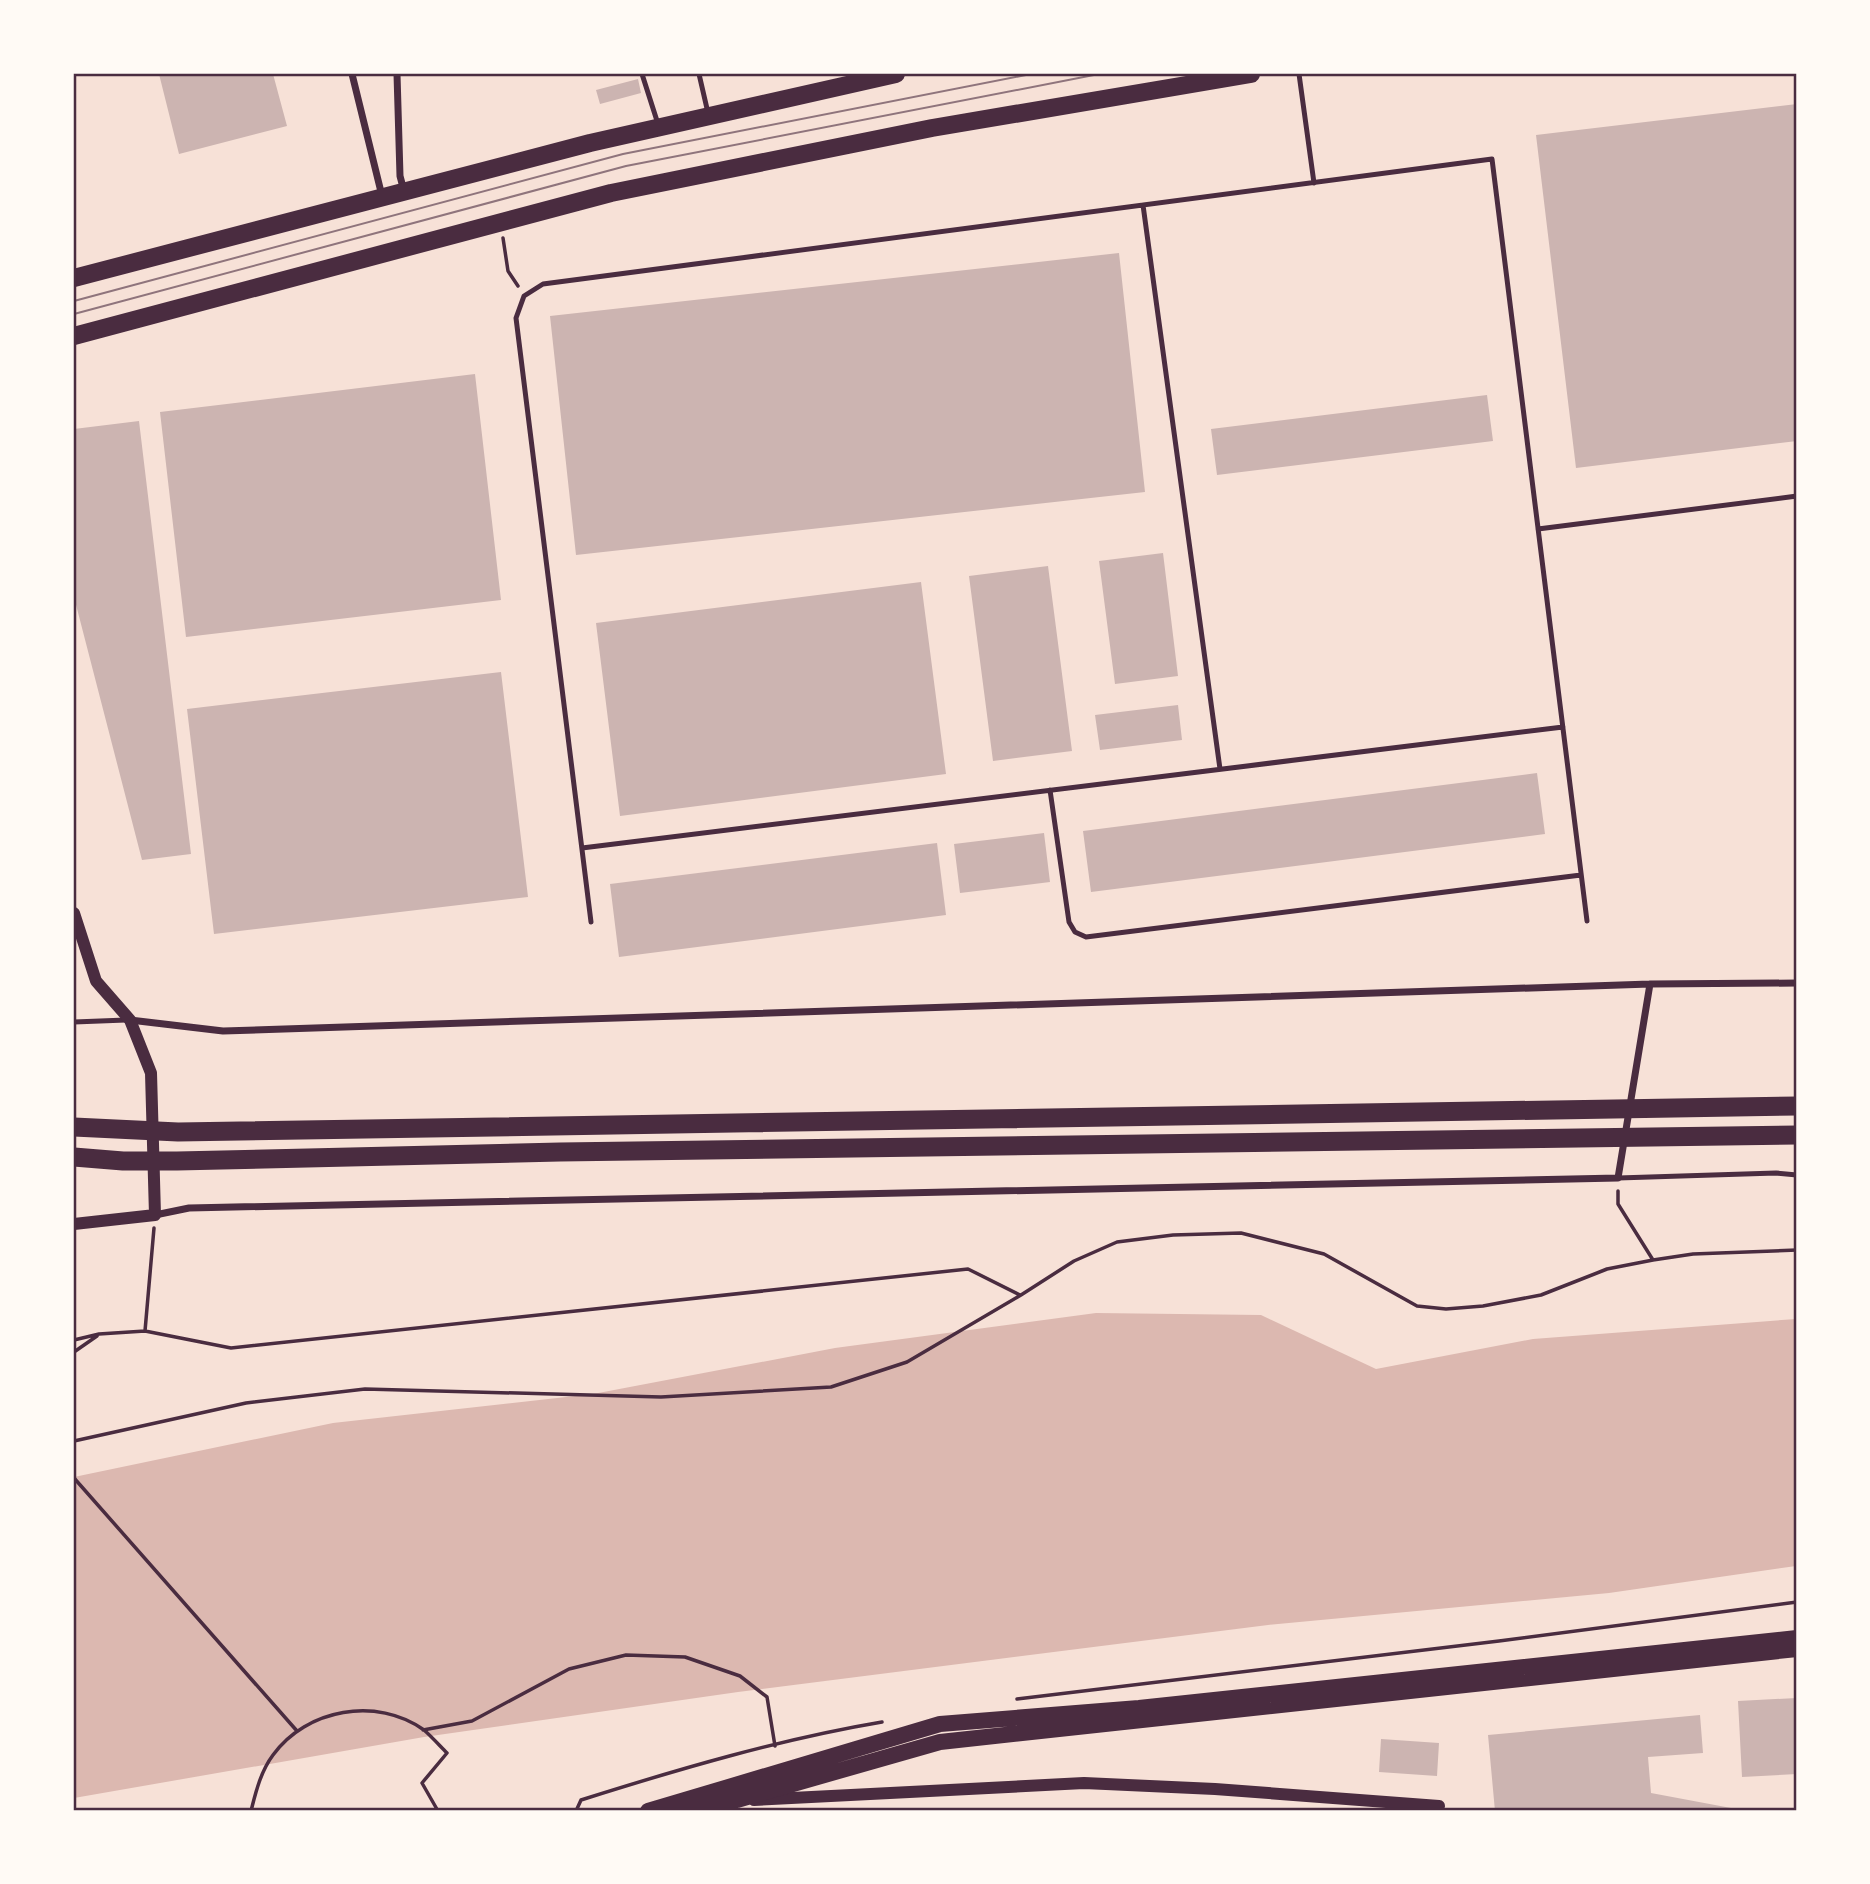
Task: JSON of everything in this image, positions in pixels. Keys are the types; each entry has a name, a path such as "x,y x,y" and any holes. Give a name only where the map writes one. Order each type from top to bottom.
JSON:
{"highway":[{"path":"74,278 404,191 709,116 897,74"},
{"path":"74,336 611,193 919,131 1251,74"},
{"path":"74,1127 178,1132 1797,1106"},
{"path":"74,1157 177,1161 560,1152 1797,1135"}],"main road":[{"path":"648,1811 940,1724 1139,1708 1797,1638"},
{"path":"687,1811 737,1800 940,1742 1797,1649"}],"street":[{"path":"352,74 382,197"},
{"path":"397,74 400,176 404,191"},
{"path":"74,913 96,981 130,1020 151,1073 156,1215"},
{"path":"130,1020 223,1031 1650,984 1797,983"},
{"path":"74,1224 156,1215 189,1208 1618,1178 1650,984"},
{"path":"737,1800 1084,1783 1215,1789 1439,1808"}],"lane":[{"path":"642,74 659,128"},
{"path":"699,74 709,116"},
{"path":"1299,74 1314,183"},
{"path":"591,922 516,318 524,296 543,284 1492,159 1587,921"},
{"path":"1143,205 1220,769"},
{"path":"1538,528 1797,496"},
{"path":"582,848 1563,727"},
{"path":"1050,790 1069,922 1075,932 1086,937 1581,875"},
{"path":"74,1022 130,1020"},
{"path":"1618,1178 1776,1173 1797,1175"}],"path":[{"path":"500,222 508,271 524,296"},
{"path":"1618,1178 1618,1204 1653,1260"},
{"path":"145,1331 156,1215"},
{"path":"74,1441 246,1403 365,1390 661,1397 831,1387 907,1362 1074,1261 1117,1242 1173,1235 1241,1233 1324,1254 1417,1306 1446,1309 1483,1306 1541,1294 1607,1269 1653,1260 1693,1254 1797,1250"},
{"path":"74,1340 145,1331 231,1348 968,1269 1021,1295"},
{"path":"74,1352 99,1335"},
{"path":"74,1478 297,1731"},
{"path":"423,1730 472,1721 569,1669 626,1655 685,1657 740,1676 767,1697 775,1746"},
{"path":"251,1811 258,1785 273,1755 297,1731 327,1716 360,1710 393,1715 423,1730 447,1753 422,1783 438,1811"}],"shaded area":[{"path":"1096,1313 1261,1315 1376,1369 1533,1339 1796,1319 1796,1566 1609,1593 1268,1625 738,1692 424,1737 74,1798 74,1477 333,1423 593,1394 835,1348"}],"building":[{"path":"159,74 273,74 287,126 179,154"},
{"path":"638,79 641,93 600,104 596,90"},
{"path":"1797,104 1797,441 1576,468 1536,135"},
{"path":"1119,253 1145,492 576,555 550,316"},
{"path":"475,374 501,600 186,637 160,412"},
{"path":"1487,395 1493,441 1217,475 1211,429"},
{"path":"139,421 191,854 142,860 74,597 74,429"},
{"path":"1163,553 1178,676 1115,684 1099,561"},
{"path":"1048,566 1072,751 993,761 969,576"},
{"path":"921,582 946,774 620,816 596,623"},
{"path":"501,672 528,897 214,934 187,709"},
{"path":"1178,705 1182,740 1100,750 1095,715"},
{"path":"1537,773 1545,834 1091,892 1083,831"},
{"path":"1044,833 1050,882 960,893 954,844"},
{"path":"937,843 946,915 619,957 610,884"},
{"path":"1797,1698 1797,1774 1742,1777 1738,1701"},
{"path":"1700,1715 1703,1753 1648,1757 1651,1793 1747,1811 1495,1811 1488,1735"},
{"path":"1381,1739 1439,1743 1437,1776 1379,1772"}],"tram line":[{"path":"74,301 623,154 1031,74"},
{"path":"74,314 626,166 1099,74"}]}
